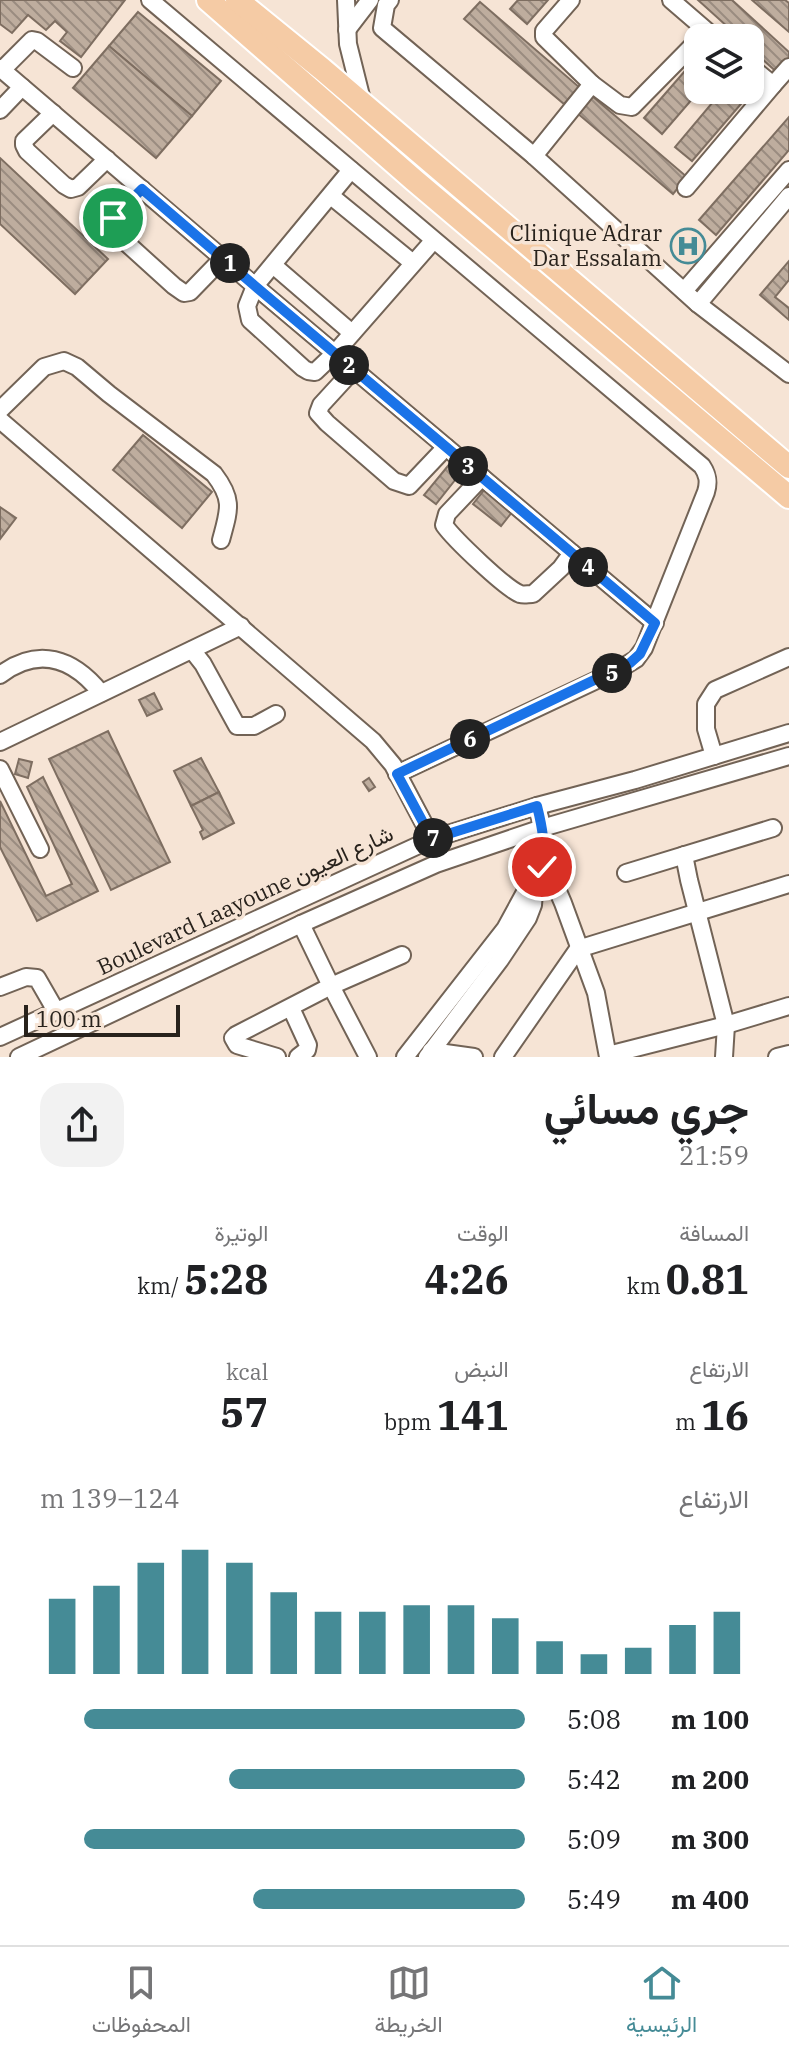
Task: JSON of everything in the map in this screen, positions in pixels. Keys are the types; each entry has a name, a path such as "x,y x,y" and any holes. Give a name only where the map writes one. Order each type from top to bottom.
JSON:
{"highway":[{"path":"208,0 414,180 789,497"},
{"path":"237,0 789,467"}],"street":[{"path":"150,0 706,472 706,492 640,654 630,663 397,774"},
{"path":"346,0 347,30 363,106"},
{"path":"347,30 370,0"},
{"path":"390,0 386,5 382,28 534,156 698,304 786,365"},
{"path":"571,0 544,31 544,37 592,84 620,105 632,107 684,57"},
{"path":"671,0 693,24"},
{"path":"73,68 32,40 1,69 655,623"},
{"path":"686,188 789,67"},
{"path":"764,78 773,85"},
{"path":"534,156 592,84"},
{"path":"0,110 22,87"},
{"path":"53,113 24,141 24,145 64,185 71,189 78,187 107,159"},
{"path":"351,170 255,286 247,306 250,320 303,368 315,372 335,353 433,241"},
{"path":"684,291 789,170"},
{"path":"142,189 113,218 111,229 174,286 184,293 190,292 223,258"},
{"path":"331,196 413,263"},
{"path":"698,304 785,207"},
{"path":"273,265 352,333"},
{"path":"0,410 44,367 64,361 77,367 214,474 229,499 221,540"},
{"path":"354,369 321,405 318,413 394,481 409,486 446,447"},
{"path":"0,420 373,741 387,757 432,839"},
{"path":"482,477 447,514 444,525 452,537 509,588 522,595 533,594 572,553"},
{"path":"0,742 241,626"},
{"path":"192,650 237,726 254,726 276,714"},
{"path":"0,675 41,657 68,663 101,693"},
{"path":"714,756 706,729 706,704 715,690 789,657"},
{"name":"Boulevard Laayoune شارع العيون","path":"0,1037 432,839 789,733"},
{"name":"Boulevard Laayoune شارع العيون","path":"19,1057 38,1053 301,924 416,872 542,828 789,756"},
{"path":"0,769 40,849"},
{"path":"429,1054 528,918 540,866 542,828 537,806"},
{"path":"626,873 773,828"},
{"path":"684,855 726,1025 724,1057"},
{"path":"540,866 563,903 596,993 608,1056 789,1006"},
{"path":"405,1057 505,929 540,866"},
{"path":"503,1057 578,949 789,884"},
{"path":"301,924 368,1057"},
{"path":"277,1057 237,1045 233,1038 331,986 402,955"},
{"path":"0,987 26,977 37,978 56,1011"},
{"path":"291,1008 308,1045 307,1050 298,1057"},
{"path":"429,1054 474,1057"},
{"path":"777,1057 789,1054"}],"building":[{"path":"0,0 125,0 81,57 60,41 67,32 55,21 46,30 28,15 12,33 0,24"},
{"path":"518,0 548,0 527,24 510,9"},
{"path":"698,0 732,0 758,24 725,24"},
{"path":"752,0 785,0 789,3 789,32"},
{"path":"480,2 579,87 564,104 464,19"},
{"path":"138,12 221,81 192,116 109,46"},
{"path":"764,29 789,52 789,65 780,75 764,61"},
{"path":"109,46 192,116 156,158 73,88"},
{"path":"684,72 684,104 688,104 662,134 644,118"},
{"path":"592,96 687,177 673,194 577,113"},
{"path":"711,104 741,104 692,161 675,147"},
{"path":"789,117 789,150 716,235 699,220"},
{"path":"0,158 108,259 75,294 0,224"},
{"path":"789,261 789,280 775,297 789,308 789,320 760,295"},
{"path":"143,435 212,492 182,528 113,470"},
{"path":"452,461 463,470 436,504 424,495"},
{"path":"485,489 513,511 501,526 473,504"},
{"path":"0,507 16,518 0,539"},
{"path":"154,693 162,709 147,716 139,700"},
{"path":"108,731 170,862 111,890 49,759"},
{"path":"201,758 219,792 191,806 174,771"},
{"path":"19,759 32,762 28,778 15,774"},
{"path":"43,777 98,891 37,921 0,847 0,801 46,896 72,884 27,787"},
{"path":"369,778 375,787 369,791 363,782"},
{"path":"219,792 234,823 203,839 200,832 203,830 191,806"}],"place":[{"name":"Clinique Adrar Dar Essalam","path":"688,246"}],"route":[{"path":"113,218 142,189 655,623 640,654 630,663 397,774 432,839 537,806 542,828 542,867"}]}
